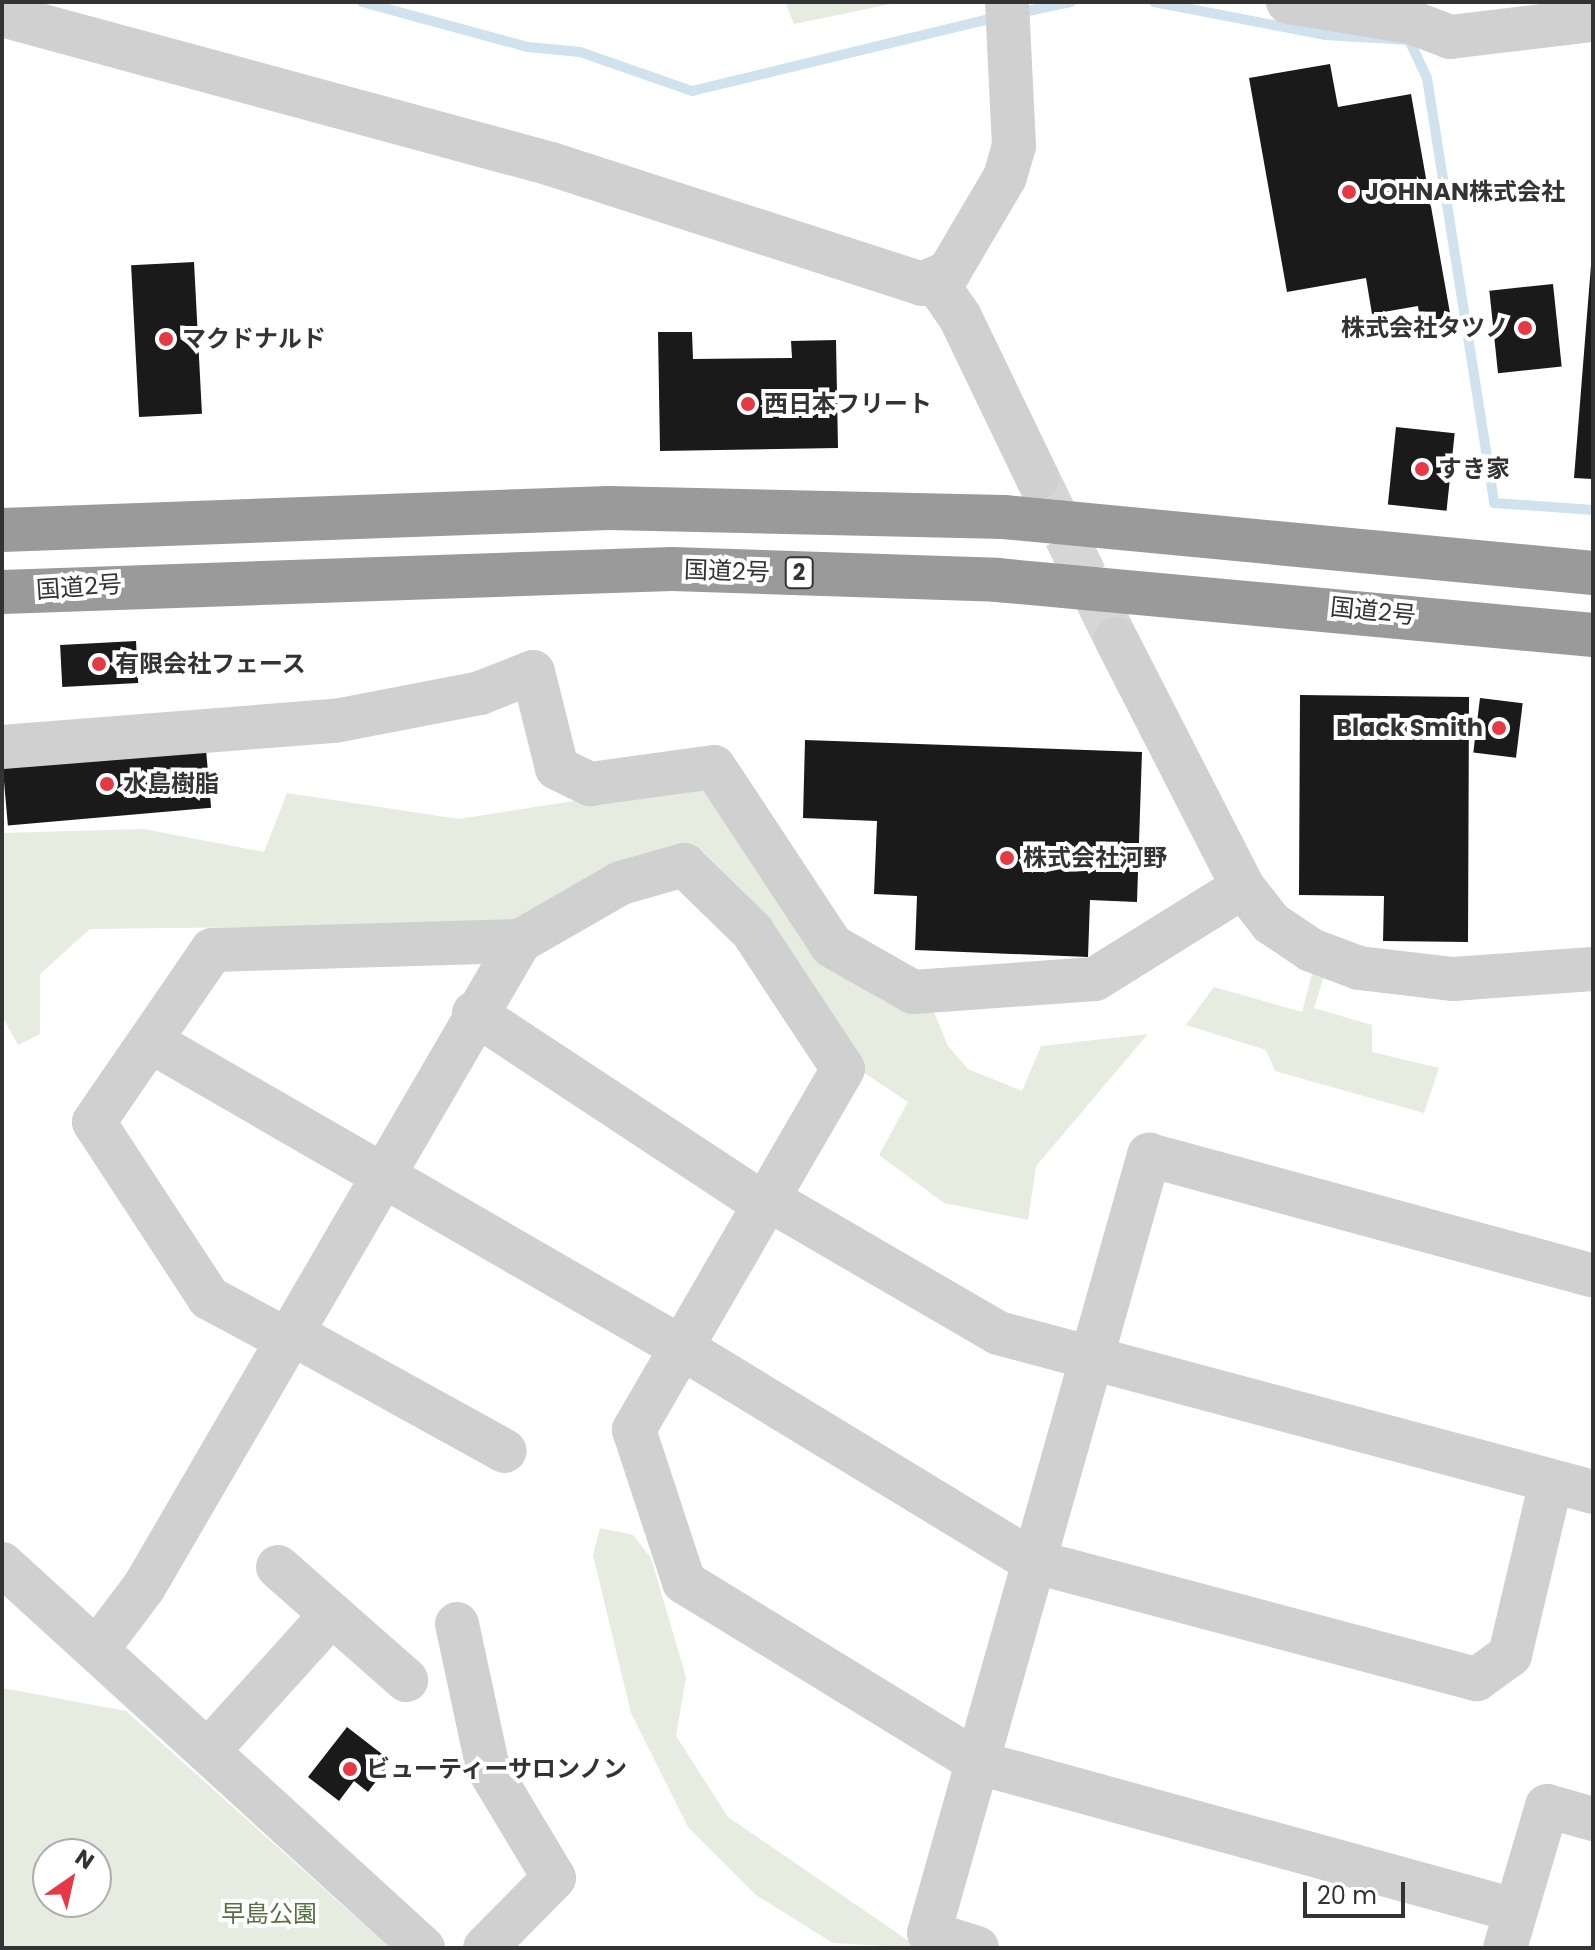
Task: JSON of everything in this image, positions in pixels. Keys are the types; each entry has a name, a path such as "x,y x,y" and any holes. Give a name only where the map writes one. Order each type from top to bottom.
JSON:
{"highway":[{"path":"2,530 609,508 1004,517 1593,573"},
{"name":"国道2号","path":"2,592 672,569 997,580 1593,635"}],"street":[{"path":"1288,2 1422,26 1450,37 1593,20"},
{"path":"2,15 551,164 922,284 935,281 949,272 1005,177 1014,107 1006,13"},
{"path":"935,281 960,317 1037,477"},
{"path":"1116,639 1243,887 1271,923 1311,950 1359,968 1453,979 1593,969"},
{"path":"2,747 335,721 480,693 533,672 557,768 590,784 714,767 832,946 913,992 1095,979 1243,887"},
{"path":"98,1648 144,1587 474,1013 520,941 621,883 684,865 752,931 843,1069 634,1430 684,1582 979,1763 1510,1929 1547,1806 1593,1819"},
{"path":"505,1451 289,1336 209,1298 94,1122 212,950 520,941"},
{"path":"474,1013 766,1202 998,1333 1593,1492"},
{"path":"150,1041 682,1348 1032,1561 1477,1679 1510,1655 1551,1482"},
{"path":"977,1948 929,1933 979,1763 1088,1358 1149,1155 1593,1276"},
{"path":"2,1564 98,1648 423,1948"},
{"path":"278,1567 406,1680"},
{"path":"209,1750 332,1614"},
{"path":"457,1624 488,1768 554,1878 485,1948"}],"green space":[{"path":"785,2 901,2 794,24"},
{"path":"709,780 822,955 931,1005 948,1046 968,1069 1022,1091 1041,1046 1148,1034 1036,1166 1028,1220 944,1203 879,1155 908,1102 857,1068 690,854 513,924 90,929 40,974 40,1034 18,1045 2,1016 2,833 144,829 264,852 287,793 459,819"},
{"path":"1315,963 1327,966 1314,1008 1372,1025 1372,1052 1439,1068 1424,1113 1275,1071 1266,1050 1186,1025 1214,987 1302,1012"},
{"path":"600,1528 633,1535 651,1558 686,1677 676,1736 728,1817 919,1948 833,1943 756,1895 688,1827 631,1713 593,1555"},
{"name":"早島公園","path":"2,1688 126,1711 390,1948 2,1948"}],"building":[{"name":"JOHNAN株式会社","path":"1330,64 1338,107 1411,94 1453,330 1420,320 1418,306 1372,314 1366,278 1287,292 1249,78"},
{"name":"マクドナルド","path":"194,262 202,414 139,417 131,265"},
{"path":"1593,265 1593,479 1574,478"},
{"name":"株式会社タツノ","path":"1553,284 1562,367 1498,373 1489,291"},
{"name":"西日本フリート","path":"658,332 692,332 693,359 792,358 791,341 836,340 838,448 660,451"},
{"name":"すき家","path":"1396,427 1455,433 1447,511 1388,505"},
{"name":"有限会社フェース","path":"136,641 138,683 62,687 60,645"},
{"path":"1300,695 1469,697 1468,942 1383,941 1384,896 1299,895"},
{"name":"Black Smith","path":"1480,698 1523,703 1516,758 1473,753"},
{"name":"水島樹脂","path":"205,738 211,808 8,826 2,756"},
{"name":"株式会社河野","path":"805,740 1142,752 1137,902 1090,900 1088,957 915,950 917,896 874,894 877,821 803,818"},
{"name":"ビューティーサロンノン","path":"347,1727 391,1761 368,1792 354,1781 339,1801 308,1777"}],"waterway":[{"path":"362,2 528,47 580,52 692,91 999,17"},
{"path":"1018,13 1071,2"},
{"path":"1154,2 1325,35 1409,40 1427,78 1494,503 1593,510"}],"tunnel":[{"path":"1037,477 1116,639"}],"place":[{"name":"JOHNAN株式会社","path":"1349,192"},
{"name":"株式会社タツノ","path":"1525,328"},
{"name":"マクドナルド","path":"166,339"},
{"name":"西日本フリート","path":"748,404"},
{"name":"すき家","path":"1422,469"},
{"name":"有限会社フェース","path":"99,664"},
{"name":"Black Smith","path":"1499,728"},
{"name":"水島樹脂","path":"107,784"},
{"name":"株式会社河野","path":"1007,858"},
{"name":"ビューティーサロンノン","path":"350,1769"}]}
